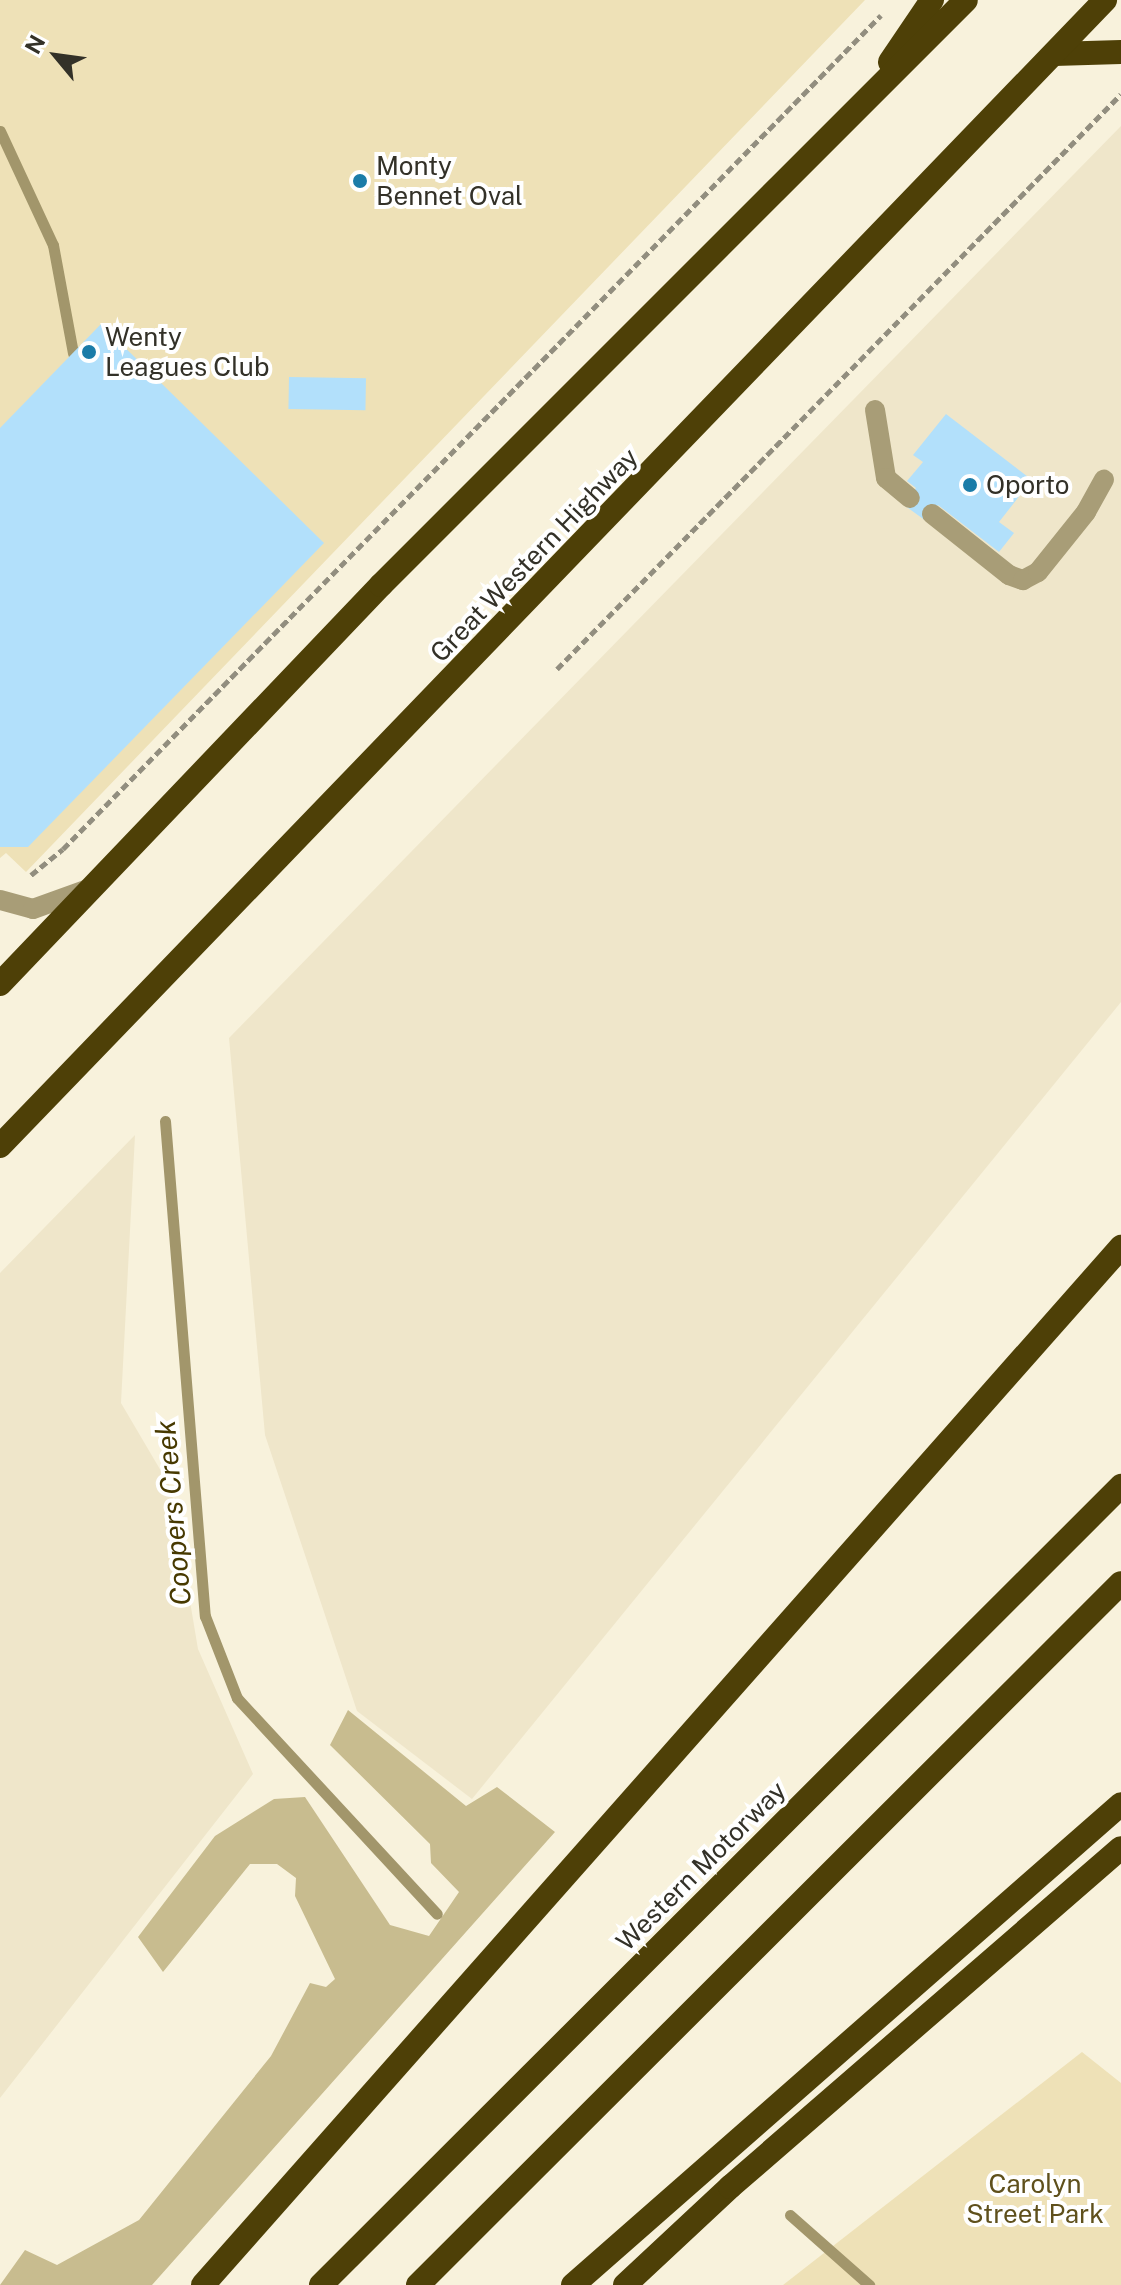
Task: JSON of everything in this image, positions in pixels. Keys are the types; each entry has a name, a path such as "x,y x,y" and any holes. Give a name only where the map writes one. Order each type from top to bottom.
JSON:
{"highway":[{"path":"853,117 932,0"},
{"path":"0,984 97,886 381,585 853,117 966,0"},
{"name":"Great Western Highway","path":"0,1146 1105,0"},
{"path":"1054,54 1121,52"},
{"path":"203,2285 1121,1247"},
{"name":"Western Motorway","path":"321,2285 1121,1486"},
{"path":"418,2285 1121,1583"},
{"path":"573,2285 1121,1804"},
{"path":"625,2285 730,2187 1121,1848"}],"lane":[{"path":"875,410 886,478 910,498"},
{"path":"932,514 1009,575 1023,580 1038,572 1086,512 1104,480"},
{"path":"0,900 33,909 97,886"}],"path":[{"path":"23,874 35,875 63,849 885,11"},
{"path":"557,669 1121,94"}],"shaded area":[{"path":"1121,126 1121,1002 472,1799 357,1711 265,1435 229,1038"},
{"path":"135,1135 121,1403 171,1488 198,1649 253,1774 0,2098 0,1273"},
{"path":"348,1710 466,1806 497,1787 555,1832 152,2285 0,2285 25,2250 57,2265 139,2220 271,2056 310,1983 326,1987 335,1979 295,1896 296,1878 277,1864 250,1864 163,1972 138,1937 215,1836 274,1799 305,1797 390,1925 429,1936 459,1892 431,1863 430,1844 330,1745"}],"green space":[{"path":"0,0 865,0 26,872 6,853 0,858"},
{"name":"Carolyn Street Park","path":"1082,2052 1121,2083 1121,2285 783,2285"}],"building":[{"name":"Wenty Leagues Club","path":"101,324 324,543 28,847 0,847 0,428"},
{"path":"289,377 366,378 365,410 288,409"},
{"name":"Oporto","path":"946,414 1032,480 999,522 1014,533 999,552 938,505 926,521 904,505 916,488 907,481 923,462 913,455"}],"waterway":[{"name":"Coopers Creek","path":"0,131 53,245 73,353"},
{"name":"Coopers Creek","path":"165,1121 205,1616 237,1698 437,1914"},
{"name":"Coopers Creek","path":"790,2215 869,2285"}],"place":[{"name":"Monty Bennet Oval","path":"360,181"},
{"name":"Wenty Leagues Club","path":"89,352"},
{"name":"Oporto","path":"970,485"}]}
